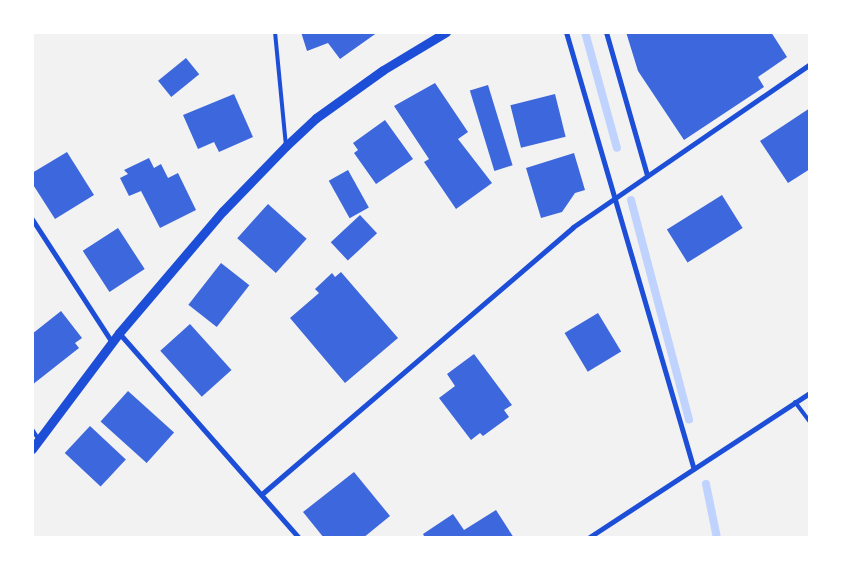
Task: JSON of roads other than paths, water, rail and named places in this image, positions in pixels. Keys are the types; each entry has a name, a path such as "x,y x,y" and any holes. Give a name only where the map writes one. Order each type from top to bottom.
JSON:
{"street":[{"path":"32,449 119,333 223,211 286,146 316,118 383,70 446,32"},
{"path":"566,32 694,469"},
{"path":"606,32 647,175"},
{"path":"263,493 573,227 615,196 810,64"},
{"path":"32,218 112,342"},
{"path":"119,333 263,493 299,538"},
{"path":"588,538 810,393"}],"lane":[{"path":"276,32 286,146"},
{"path":"795,402 810,422"},
{"path":"32,429 39,440"}],"waterway":[{"path":"585,32 617,148"},
{"path":"631,200 689,419"},
{"path":"706,484 717,538"}]}
